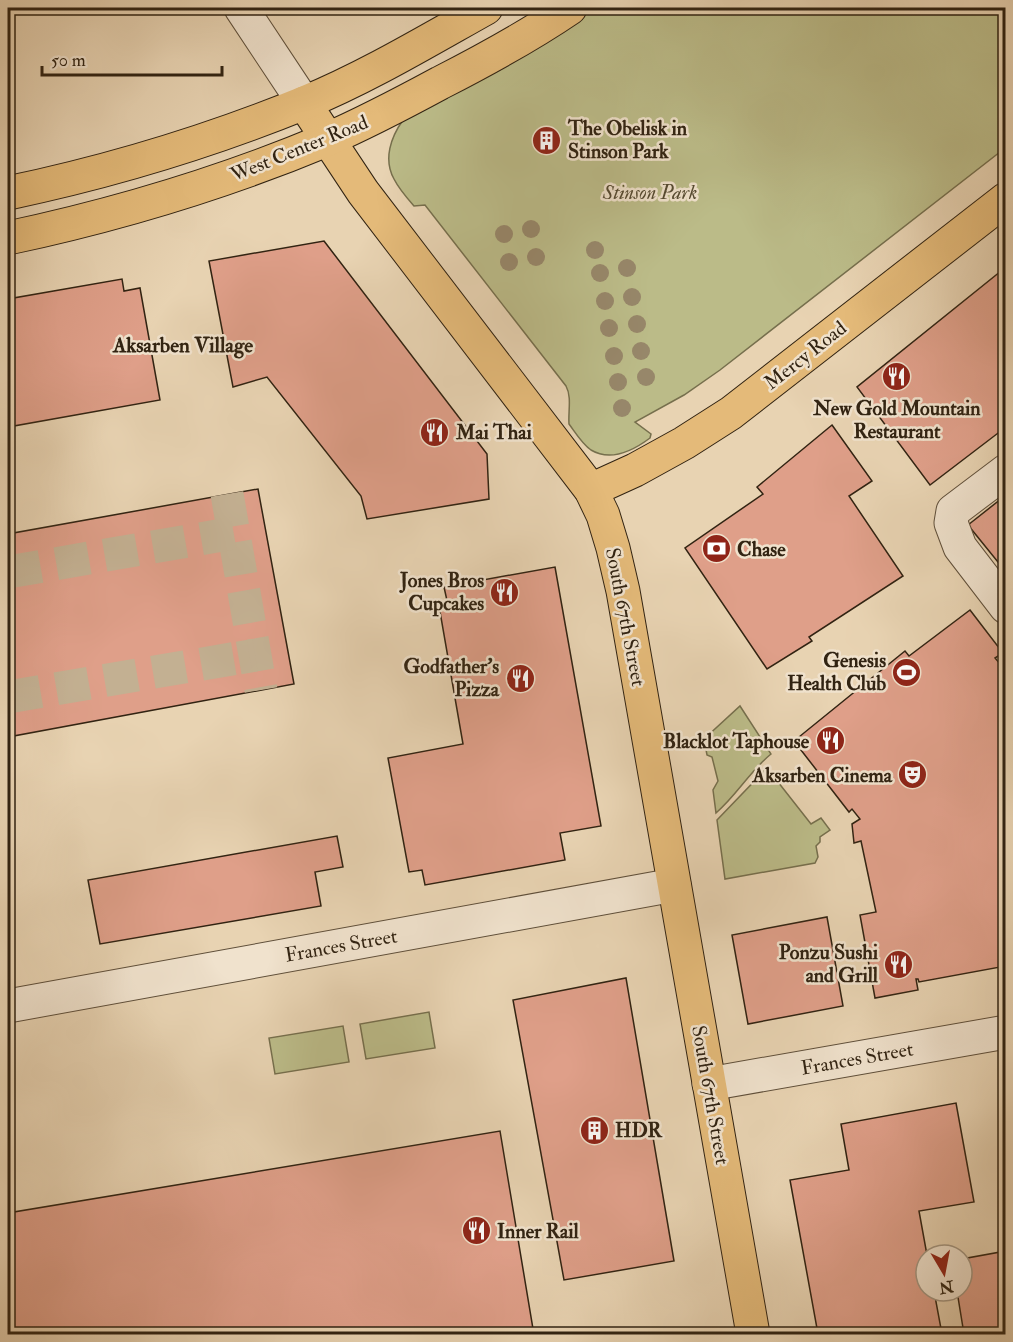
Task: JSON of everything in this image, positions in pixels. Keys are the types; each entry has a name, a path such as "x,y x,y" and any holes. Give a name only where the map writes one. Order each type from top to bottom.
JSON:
{"main road":[{"name":"West Center Road","path":"8,193 68,180 150,157 304,103 399,57 486,8"},
{"name":"West Center Road","path":"8,238 145,204 233,176 328,139 463,71 570,8"},
{"name":"South 67th Street","path":"304,103 363,192 591,490 603,515 623,591 753,1335"},
{"name":"Mercy Road","path":"591,490 635,470 684,443 731,413 1005,199"}],"street":[{"name":"South 67th Street","path":"241,8 304,103"},
{"path":"1005,471 953,512 951,524 960,547 1005,607"},
{"name":"Frances Street","path":"8,1006 674,885"},
{"name":"Frances Street","path":"709,1084 1005,1032"}],"green space":[{"name":"Stinson Park","path":"595,8 1005,8 1005,153 1000,152 720,370 684,395 635,422 651,434 650,438 637,447 614,455 591,450 579,438 569,424 569,400 566,386 425,205 414,206 403,193 394,179 389,164 392,141 403,120 544,41"},
{"path":"740,706 771,754 716,813 713,790 718,781 712,757 707,755 704,739"},
{"path":"767,768 811,824 821,818 830,830 820,837 820,842 816,846 818,857 815,863 725,879 717,820"},
{"path":"429,1012 435,1048 366,1059 360,1024"},
{"path":"343,1026 349,1062 275,1074 269,1038"}],"building":[{"name":"The Obelisk in Stinson Park","path":"554,129 558,148 539,151 536,133"},
{"path":"324,241 487,454 489,499 367,519 361,496 267,377 233,387 209,261"},
{"path":"1006,267 1006,427 930,485 857,387"},
{"path":"122,279 124,291 140,288 160,400 8,427 8,299"},
{"path":"832,425 872,481 849,496 903,576 809,637 812,641 767,669 685,548 763,494 757,487"},
{"path":"258,489 294,684 8,737 8,534"},
{"path":"1006,495 1006,572 968,525"},
{"path":"555,567 601,826 560,833 565,860 425,885 422,870 409,872 388,758 463,744 439,606 448,605 444,587"},
{"name":"Aksarben Cinema","path":"970,610 1003,653 995,658 1006,671 1006,966 919,982 916,979 918,990 875,998 860,915 876,912 861,841 854,843 852,824 860,819 852,809 849,812 794,741 905,651 909,656"},
{"path":"337,836 343,867 315,872 321,906 100,944 88,880"},
{"path":"827,917 843,1006 748,1024 732,935"},
{"name":"HDR","path":"626,978 674,1261 564,1280 513,1000"},
{"path":"956,1103 974,1202 919,1211 925,1243 914,1243 914,1303 936,1303 942,1334 818,1334 790,1180 849,1170 841,1124"},
{"path":"500,1131 533,1329 502,1334 8,1334 8,1213"},
{"path":"1006,1251 1006,1334 964,1334 959,1303 974,1303 974,1257"}],"tunnel":[{"path":"227,494 261,690"},
{"path":"8,572 234,533"},
{"path":"8,697 255,655"}],"place":[{"name":"The Obelisk in Stinson Park","path":"547,140"},
{"name":"New Gold Mountain Restaurant","path":"897,377"},
{"name":"Mai Thai","path":"435,432"},
{"name":"Chase","path":"716,549"},
{"name":"Jones Bros Cupcakes","path":"505,592"},
{"name":"Genesis Health Club","path":"907,672"},
{"name":"Godfather's Pizza","path":"520,678"},
{"name":"Blacklot Taphouse","path":"830,741"},
{"name":"Aksarben Cinema","path":"913,775"},
{"name":"Ponzu Sushi and Grill","path":"899,964"},
{"name":"HDR","path":"594,1130"},
{"name":"Inner Rail","path":"476,1231"}],"district":[{"name":"Aksarben Village","path":"183,345"}]}
